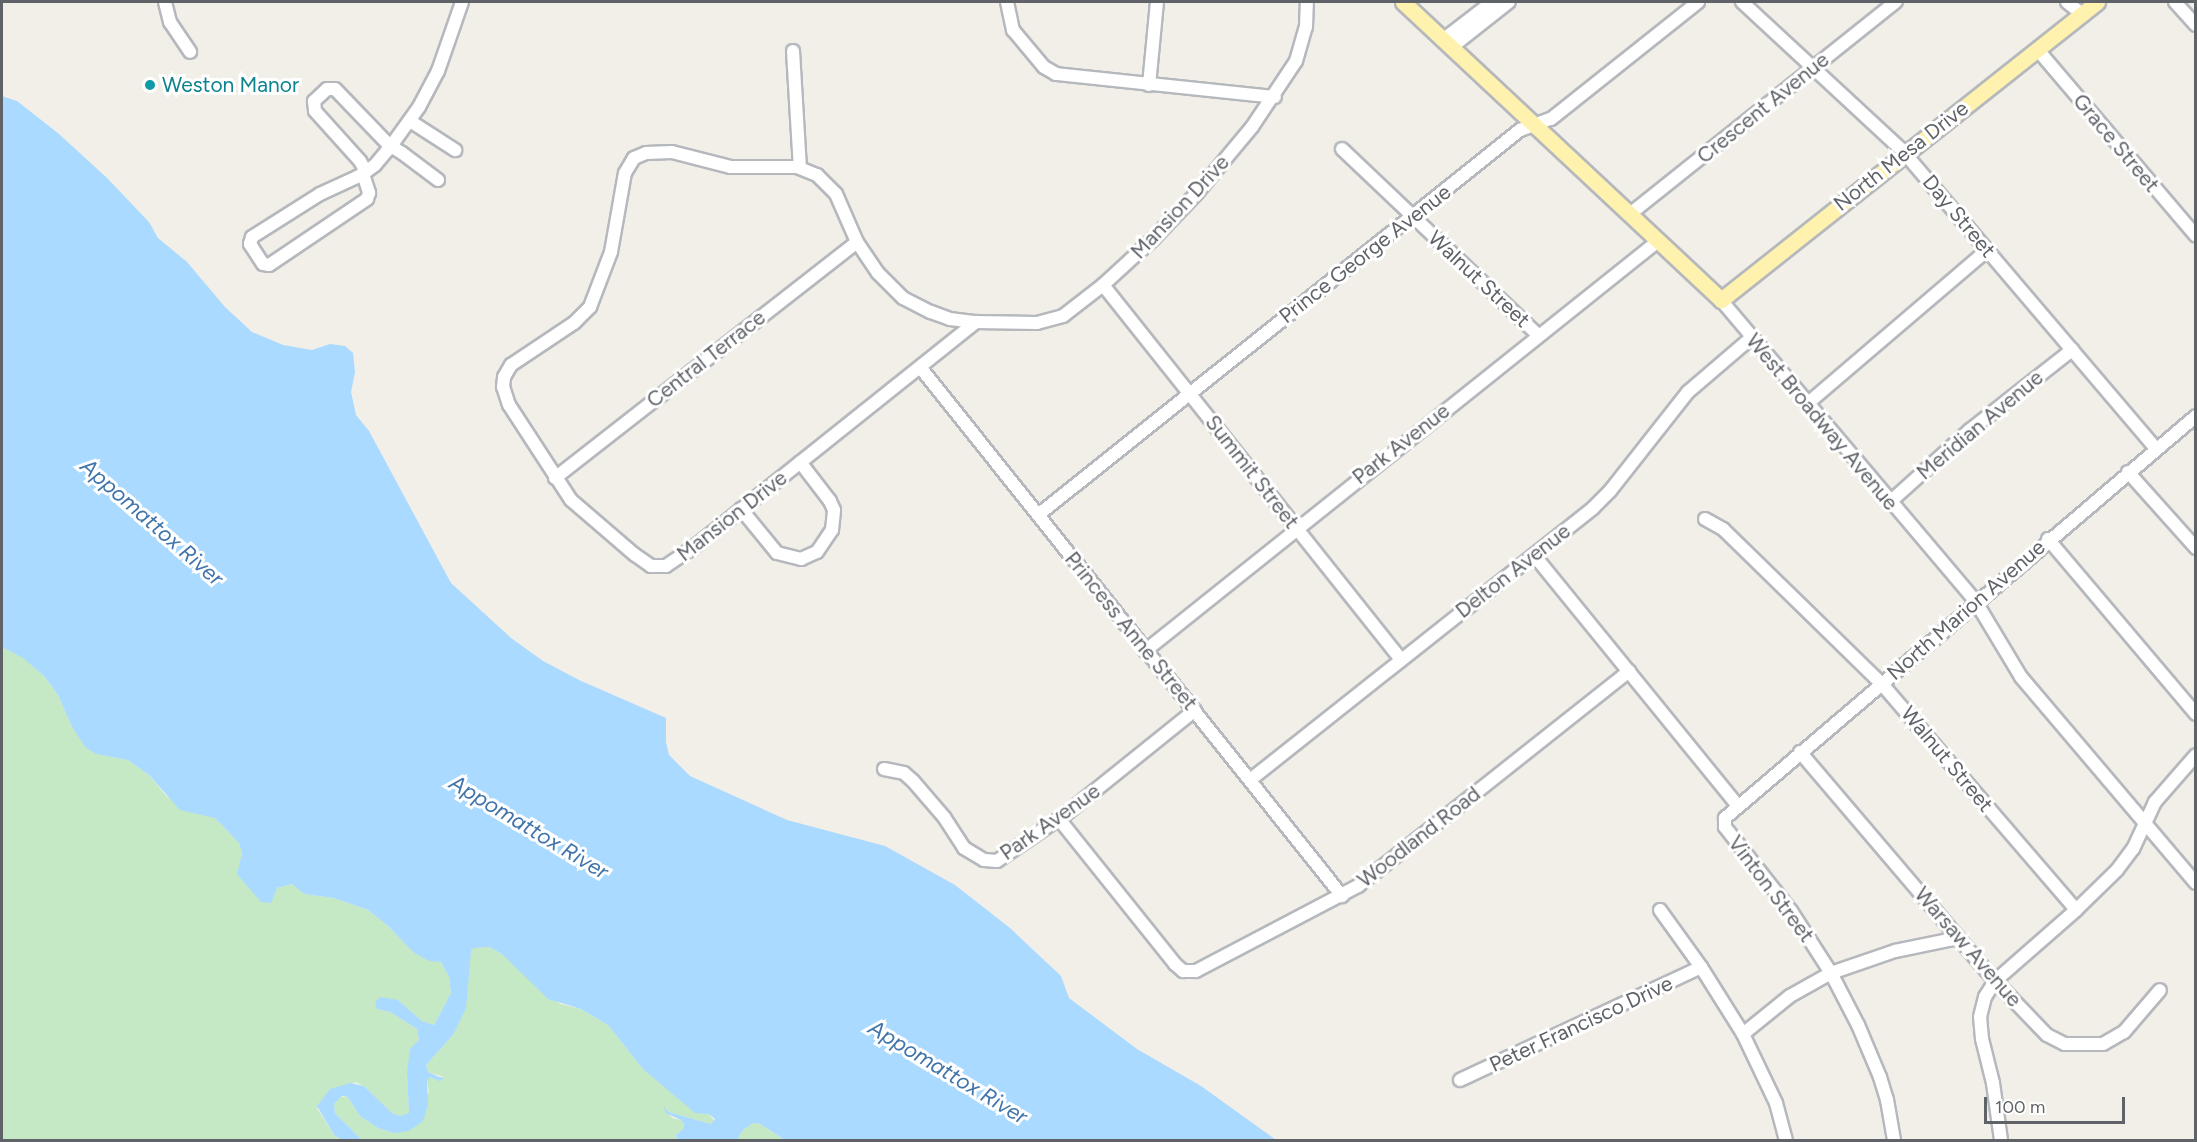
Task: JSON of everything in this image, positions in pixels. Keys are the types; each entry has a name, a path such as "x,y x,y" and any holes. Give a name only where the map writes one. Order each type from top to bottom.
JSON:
{"main road":[{"name":"West Broadway Avenue","path":"1403,2 1720,300"},
{"name":"North Mesa Drive","path":"1720,300 2097,2"}],"street":[{"path":"165,2 170,22 190,52"},
{"path":"438,180 391,146 335,89 327,89 316,98 315,111 360,161 363,174 369,193 367,199 269,265 263,264 250,244 252,237 328,189 363,174 391,146 410,122 438,71 462,2"},
{"path":"1007,2 1013,30 1048,70 1056,74 1275,97"},
{"path":"1149,85 1157,2"},
{"name":"Mansion Drive","path":"976,322 671,564 658,567 651,566 615,540 571,500 509,405 504,393 504,377 512,365 574,323 590,307 611,252 619,195 628,165 634,158 646,153 672,152 731,167 800,168 828,183 843,208 857,242 878,273 903,298 950,319 976,322 1038,323 1075,309 1147,246 1197,194 1275,97 1296,61 1302,44 1307,2"},
{"path":"1449,43 1492,2"},
{"path":"1449,43 1509,2"},
{"name":"Prince George Avenue","path":"1038,515 1520,130 1534,123 1551,119 1698,2"},
{"name":"Day Street","path":"1742,2 1905,153 2156,449"},
{"name":"Crescent Avenue","path":"1630,214 1896,2"},
{"path":"2067,2 2082,14"},
{"path":"2175,2 2196,25"},
{"name":"Grace Street","path":"2037,49 2196,236"},
{"path":"792,51 800,168"},
{"path":"410,122 455,150"},
{"name":"Walnut Street","path":"1342,149 1538,335"},
{"name":"Park Avenue","path":"1145,651 1658,241"},
{"name":"Central Terrace","path":"555,478 857,242"},
{"path":"1807,404 1987,250"},
{"name":"Summit Street","path":"1103,285 1401,660"},
{"name":"West Broadway Avenue","path":"1720,300 1976,602 2021,677 2196,883"},
{"name":"Delton Avenue","path":"1250,780 1534,555 1610,491 1688,392 1751,338"},
{"name":"Meridian Avenue","path":"1890,502 1970,430 2072,350"},
{"name":"Princess Anne Street","path":"920,367 1342,896"},
{"name":"North Marion Avenue","path":"1738,806 2196,416"},
{"path":"741,508 777,553 801,559 817,552 832,530 834,510 830,501 800,462"},
{"path":"2128,472 2196,549"},
{"name":"Walnut Street","path":"1705,519 1723,529 1881,683 2076,910"},
{"path":"2049,540 2196,714"},
{"name":"Vinton Street","path":"1534,555 1738,806 1725,818 1725,827 1791,911 1831,973 1858,1025 1880,1077 1887,1100 1894,1140"},
{"name":"Woodland Road","path":"1059,819 1175,964 1190,972 1342,896 1368,879 1629,671"},
{"name":"Park Avenue","path":"884,769 904,773 913,781 944,817 964,848 984,860 997,861 1004,859 1059,819 1195,710"},
{"name":"Warsaw Avenue","path":"1800,752 1995,981 2047,1035 2065,1044 2080,1046 2095,1046 2115,1039 2160,990"},
{"path":"2001,1140 1980,1017 1984,997 1995,981 2076,910 2125,861 2163,790 2196,755"},
{"path":"1660,910 1701,967 1743,1034 1776,1102 1786,1140"},
{"path":"1743,1034 1790,996 1831,973 1887,953 1958,938"},
{"name":"Peter Francisco Drive","path":"1460,1080 1701,967"}],"green space":[{"path":"2,647 23,657 44,676 58,695 71,725 96,754 128,760 149,775 167,797 215,818 239,843 242,853 238,874 243,879 277,888 292,884 304,894 334,898 368,910 388,926 413,952 441,962 449,977 451,993 434,1025 422,1021 398,1000 377,1009 390,1012 417,1029 419,1040 407,1073 409,1113 400,1116 392,1113 364,1086 355,1082 317,1108 334,1135 342,1140 2,1140"},
{"path":"489,947 502,954 560,1004 581,1009 608,1025 643,1069 709,1114 715,1122 711,1124 669,1112 665,1108 672,1118 681,1120 684,1124 683,1129 676,1135 677,1140 362,1140 335,1113 334,1104 338,1098 347,1096 360,1116 378,1128 394,1133 429,1092 427,1081 430,1077 444,1077 428,1072 426,1065 453,1035 468,983 468,961 471,951 474,948"},
{"path":"753,1123 760,1124 785,1140 737,1140 743,1130"}],"water":[{"name":"Appomattox River","path":"2,96 17,101 59,134 107,178 149,222 158,238 187,262 225,307 252,332 283,345 312,350 330,344 345,346 353,353 355,372 351,392 356,415 369,431 451,583 511,638 543,661 579,680 666,718 666,742 669,755 690,776 787,820 885,846 955,885 1010,928 1061,976 1069,998 1137,1049 1201,1086 1276,1140 785,1140 760,1124 753,1123 743,1130 737,1140 677,1140 676,1135 683,1129 684,1124 681,1120 666,1113 663,1106 669,1112 711,1124 715,1119 709,1114 695,1113 643,1069 608,1025 581,1009 548,999 502,954 489,947 474,948 471,951 466,1008 453,1035 426,1065 428,1072 444,1079 439,1081 430,1077 427,1081 428,1105 423,1121 409,1131 394,1133 378,1128 360,1116 347,1096 342,1096 334,1104 335,1113 362,1140 342,1140 334,1135 317,1106 330,1089 350,1083 364,1086 392,1113 400,1116 409,1113 407,1073 410,1049 419,1040 417,1029 390,1012 377,1009 375,1002 380,997 398,1000 422,1021 434,1025 451,993 449,977 441,962 429,961 413,952 388,926 368,910 334,898 304,894 292,884 277,888 271,903 261,902 237,874 242,853 239,843 215,818 180,810 149,775 128,760 96,754 85,747 71,725 58,695 44,676 23,658 2,647"}],"place":[{"name":"Weston Manor","path":"150,85"}]}
